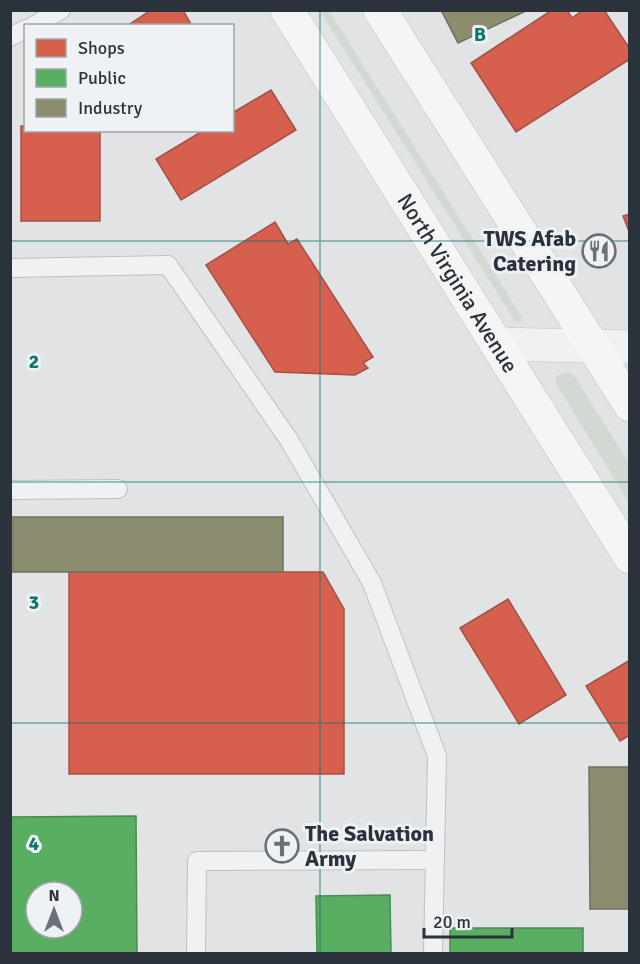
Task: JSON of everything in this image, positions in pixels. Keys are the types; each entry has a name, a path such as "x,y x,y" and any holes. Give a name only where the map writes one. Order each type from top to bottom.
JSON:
{"main road":[{"name":"North Virginia Avenue","path":"287,10 630,557"},
{"path":"380,10 630,405"}],"street":[{"path":"496,344 630,347"}],"lane":[{"path":"36,24 61,10"},
{"path":"10,37 24,30"},
{"path":"10,268 168,265 289,440 372,584 437,756 433,954"},
{"path":"10,490 118,489"},
{"path":"196,954 197,861 435,860"}],"shaded area":[{"path":"320,11 329,11 522,317 521,322 515,321"},
{"path":"568,372 573,374 629,463 629,502 556,384 556,376"}],"building: Shops":[{"path":"151,10 183,10 191,24 130,24"},
{"path":"552,10 567,10 572,18 583,10 604,10 630,49 630,59 516,132 471,63"},
{"path":"271,90 296,130 181,200 156,159 201,132 234,132 234,112"},
{"path":"21,126 24,126 24,132 100,132 100,221 21,221"},
{"path":"630,214 630,234 623,216"},
{"path":"275,222 288,244 297,239 373,357 363,363 368,368 355,375 275,372 206,265"},
{"path":"69,572 323,572 344,609 344,774 69,774"},
{"path":"508,599 566,695 519,724 460,628"},
{"path":"630,660 630,735 620,741 586,686"}],"building: Public":[{"path":"136,816 137,953 10,953 10,817"},
{"path":"390,895 391,954 317,954 316,896"},
{"path":"450,928 583,928 583,954 450,954"}],"building: Industry":[{"path":"441,10 528,10 458,43"},
{"path":"13,517 283,517 283,572 13,572"},
{"path":"589,767 630,767 630,909 590,909"}],"place":[{"name":"TWS Afab Catering","path":"599,251"},
{"name":"The Salvation Army","path":"282,846"}]}
